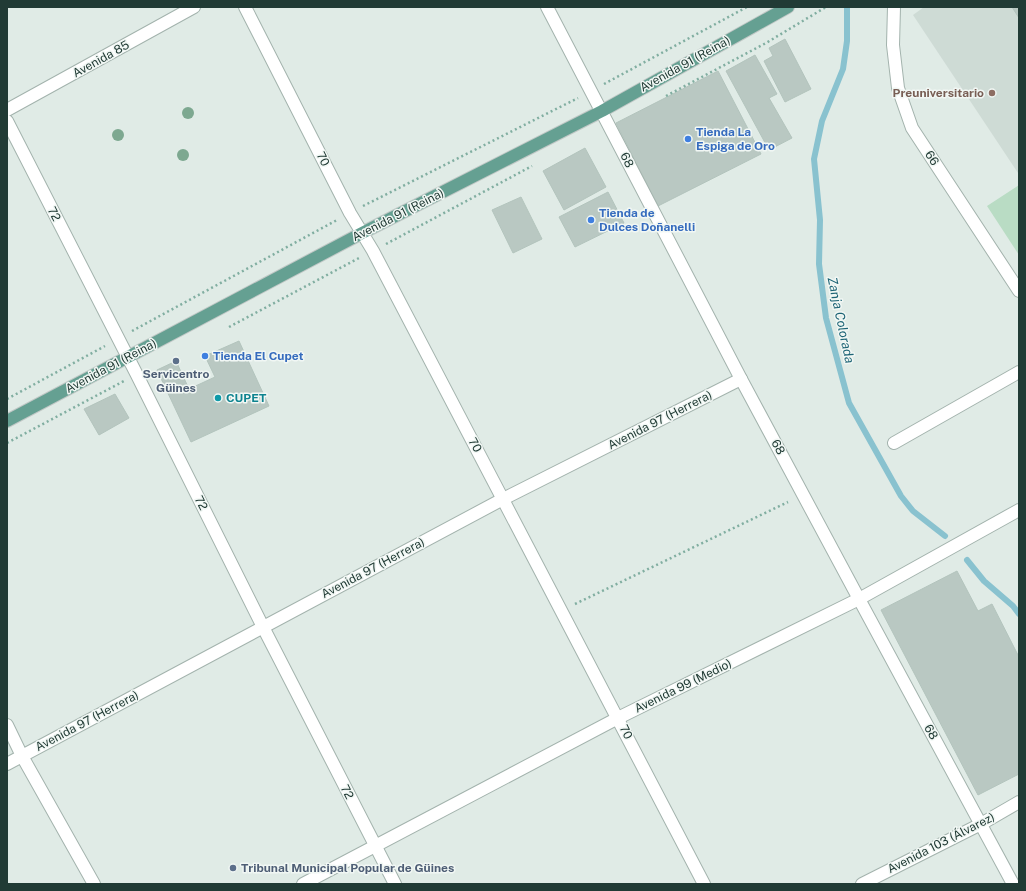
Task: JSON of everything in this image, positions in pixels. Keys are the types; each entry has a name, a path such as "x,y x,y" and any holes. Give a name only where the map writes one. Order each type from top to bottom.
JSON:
{"main road":[{"name":"Avenida 91 (Reina)","path":"7,422 362,233 602,111 788,7"}],"street":[{"name":"Avenida 85","path":"7,110 194,7"},
{"name":"70","path":"245,7 350,212 373,251 704,884"},
{"name":"68","path":"547,7 741,379 1013,884"},
{"name":"66","path":"894,7 893,45 898,88 912,128 1019,290"},
{"name":"72","path":"7,121 395,884"},
{"path":"894,443 1019,372"},
{"name":"Avenida 97 (Herrera)","path":"7,764 503,499 741,379"},
{"name":"Avenida 99 (Medio)","path":"303,884 618,718 859,599 1019,510"},
{"path":"7,725 22,756 94,884"},
{"name":"Avenida 103 (Álvarez)","path":"862,884 981,824 1019,802"}],"path":[{"path":"7,398 350,212 591,91 748,7"},
{"path":"7,443 137,375"},
{"path":"562,610 803,495"}],"shaded area":[{"name":"Preuniversitario","path":"924,7 1019,7 1018,173 913,15"}],"green space":[{"path":"1019,185 1019,255 987,206"}],"building":[{"path":"1012,7 1019,7 1019,18"},
{"path":"785,39 811,89 785,102 764,61 773,56 769,48"},
{"path":"755,55 777,94 769,98 792,138 769,150 726,71"},
{"name":"Tienda La Espiga de Oro","path":"718,71 761,154 658,206 616,123"},
{"path":"585,148 606,187 564,210 543,171"},
{"name":"Tienda de Dulces Doñanelli","path":"608,192 624,223 575,247 559,217"},
{"path":"521,197 542,239 513,253 492,210"},
{"name":"CUPET","path":"239,341 269,406 191,442 157,370 176,361 189,389 215,377 205,356"},
{"path":"115,394 129,418 99,435 84,409"},
{"path":"957,571 978,611 992,604 1019,657 1019,774 978,795 881,610"}],"waterway":[{"name":"Zanja Colorada","path":"847,7 847,41 843,69 822,121 814,159 820,220 819,264 826,318 849,403 901,496 913,511 945,536"},
{"name":"Zanja Colorada","path":"967,560 984,581 1013,606 1019,614"}],"place":[{"name":"Preuniversitario","path":"992,93"},
{"name":"Tienda La Espiga de Oro","path":"688,139"},
{"name":"Tienda de Dulces Doñanelli","path":"591,220"},
{"name":"Tienda El Cupet","path":"205,356"},
{"name":"Servicentro Güines","path":"176,361"},
{"name":"CUPET","path":"218,398"},
{"name":"Tribunal Municipal Popular de Güines","path":"233,868"}]}
